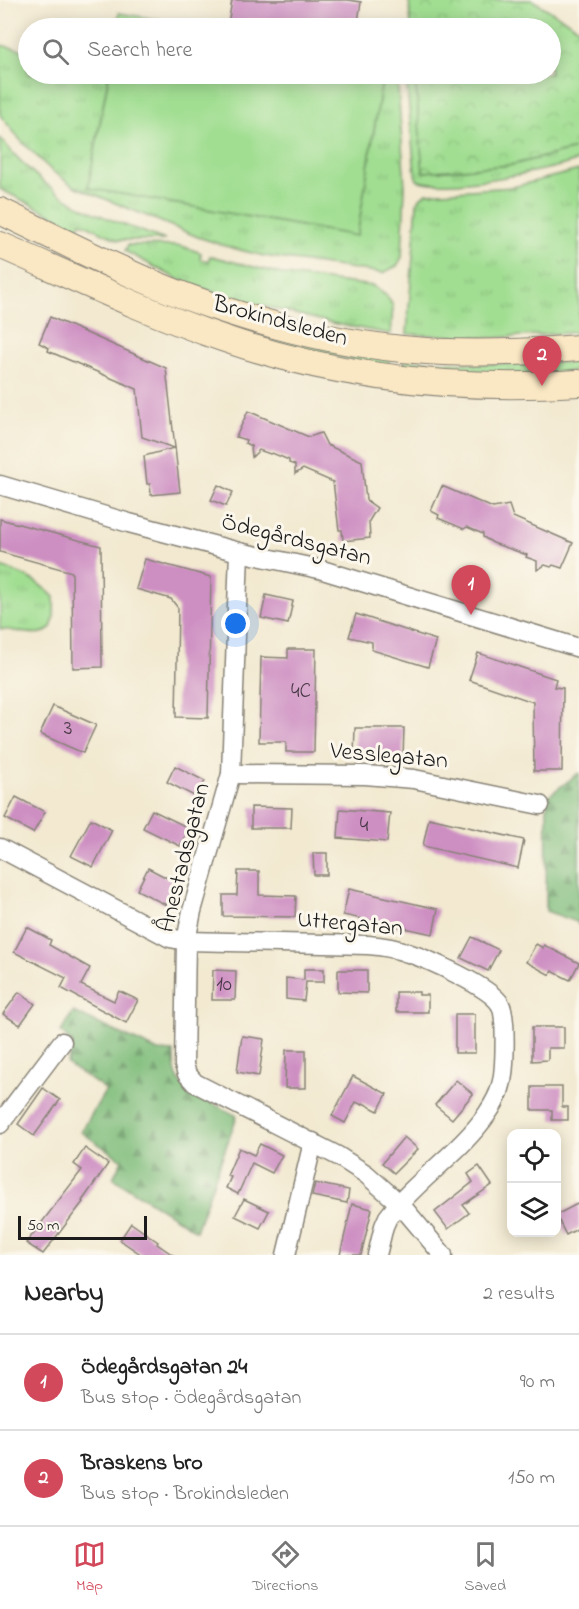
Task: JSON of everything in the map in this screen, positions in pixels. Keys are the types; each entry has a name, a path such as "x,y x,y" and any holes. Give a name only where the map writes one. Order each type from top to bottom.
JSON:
{"main road":[{"name":"Brokindsleden","path":"0,211 146,280 227,311 289,329 402,349 464,352 579,348"},
{"name":"Brokindsleden","path":"0,245 132,303 210,334 279,356 385,378 439,383 488,386 579,383"}],"street":[{"name":"Ödegårdsgatan","path":"0,485 239,552 319,569 577,642"},
{"name":"Ånestadsgatan","path":"239,552 231,774 192,911 186,941 184,1054 187,1074 195,1083 313,1142 366,1174 400,1204 443,1255"},
{"name":"Vesslegatan","path":"231,774 355,775 414,779 540,805"},
{"name":"Uttergatan","path":"0,848 170,938 186,941 388,947 411,953 449,970 497,1000 503,1010 504,1057 502,1083 498,1095 477,1126 388,1217 377,1255"},
{"path":"0,1124 62,1042"},
{"path":"286,1255 313,1142"}],"green space":[{"path":"409,0 532,0 579,28 579,148 511,165 423,172 416,84 561,84 561,18 410,18"},
{"path":"119,13 149,18 118,18"},
{"path":"0,45 18,49 18,84 107,84 88,188 357,236 381,84 398,84 405,187 402,257 397,266 383,273 264,256 198,237 74,186 52,171 22,142 0,115"},
{"path":"107,84 381,84 357,236 88,188"},
{"path":"407,84 416,84 424,172 511,165 579,148 579,160 497,178 430,183 417,180"},
{"path":"0,138 34,174 70,200 110,219 165,240 118,240 81,222 78,228 0,189"},
{"path":"579,170 579,332 493,338 407,334 417,203 421,197 427,193 513,187"},
{"path":"128,245 182,246 201,253 200,259 208,261 210,256 286,275 373,286 387,296 393,306 391,334 336,324 232,298 183,282 125,251"},
{"path":"188,309 389,359 388,367 287,347 185,314"},
{"path":"405,360 488,364 579,362 579,371 524,374 403,369"},
{"path":"0,567 29,578 54,597 53,622 45,632 31,633 0,629"},
{"path":"579,773 579,925 577,922 546,911 547,797"},
{"path":"73,1012 158,1051 174,1052 174,1063 179,1080 198,1096 237,1116 196,1231 113,1178 122,1160 81,1132 106,1090 67,1064 73,1044 61,1032"}],"building":[{"path":"232,0 361,2 359,18 229,18"},
{"path":"50,317 166,368 180,492 151,495 150,484 147,484 144,456 174,448 142,437 137,389 48,351 49,348 39,343"},
{"path":"248,411 309,437 321,433 327,445 362,461 366,500 377,508 369,521 370,538 343,541 342,530 339,530 333,482 303,469 295,474 295,465 272,453 259,450 252,457 251,446 245,443 246,440 236,437"},
{"path":"218,485 233,492 226,506 211,500"},
{"path":"442,486 493,508 509,505 513,517 573,543 562,568 545,565 537,570 537,561 526,557 527,555 493,543 483,537 483,534 467,527 464,529 438,518 439,515 431,511"},
{"path":"0,519 101,546 102,667 73,668 72,572 0,552"},
{"path":"145,559 211,577 208,718 176,717 178,608 171,599 136,589"},
{"path":"266,595 293,601 288,624 261,618"},
{"path":"356,614 436,640 428,667 372,650 372,642 349,637"},
{"path":"288,649 316,649 314,752 286,752 286,742 259,742 261,657 288,658"},
{"path":"478,653 556,679 554,687 563,688 562,771 534,771 533,702 469,680"},
{"path":"53,706 96,725 83,753 40,734"},
{"path":"355,728 404,728 403,757 354,756"},
{"path":"175,766 205,781 196,797 167,782"},
{"path":"16,797 45,812 33,833 5,818"},
{"path":"251,807 292,808 291,828 251,828"},
{"path":"340,809 390,813 387,842 338,838"},
{"path":"152,810 189,828 180,846 143,828"},
{"path":"429,818 524,840 518,868 423,846"},
{"path":"91,819 112,830 93,867 71,856"},
{"path":"313,853 327,853 327,875 314,875"},
{"path":"148,868 177,883 166,905 137,890"},
{"path":"238,871 259,871 259,895 296,896 295,917 223,916 223,895 237,895"},
{"path":"349,889 438,909 433,934 343,915"},
{"path":"27,927 51,940 49,945 90,968 81,985 114,1001 119,991 138,1000 126,1023 61,988 66,978 14,952"},
{"path":"472,937 499,950 488,971 461,958"},
{"path":"536,944 543,948 544,945 579,963 570,980 552,971 550,975 526,962"},
{"path":"304,969 324,969 324,982 306,982 304,1001 286,999 286,978 304,980"},
{"path":"213,970 236,971 235,1000 212,1000"},
{"path":"338,970 367,970 367,993 338,992"},
{"path":"19,992 35,1004 20,1025 3,1014"},
{"path":"396,992 419,992 419,995 428,995 428,1012 396,1012"},
{"path":"455,1014 475,1014 475,1053 455,1053"},
{"path":"532,1027 564,1027 564,1048 548,1048 548,1060 532,1061"},
{"path":"242,1036 264,1039 259,1076 237,1072"},
{"path":"286,1050 306,1050 306,1088 285,1088"},
{"path":"353,1076 387,1094 378,1111 356,1102 345,1123 332,1116"},
{"path":"456,1080 473,1094 452,1119 435,1105"},
{"path":"532,1087 562,1087 562,1107 568,1107 568,1120 552,1120 552,1110 532,1110"},
{"path":"43,1088 60,1100 34,1136 18,1124"},
{"path":"404,1137 418,1149 394,1173 382,1163"},
{"path":"260,1144 282,1155 272,1173 252,1163 238,1194 226,1188 231,1177 227,1176 239,1148 254,1155"},
{"path":"85,1148 108,1164 83,1202 43,1254 26,1243 82,1170 74,1164"},
{"path":"479,1166 492,1185 463,1205 469,1213 448,1229 435,1212 473,1182 468,1174"},
{"path":"315,1183 349,1190 347,1203 312,1196"},
{"path":"244,1199 269,1211 260,1228 235,1216"},
{"path":"579,1203 579,1228 566,1235 561,1225 561,1212"},
{"path":"352,1204 372,1209 361,1255 340,1255"},
{"path":"131,1223 173,1255 142,1255 120,1240"}],"place":[{"name":"Braskens bro","path":"542,386"},
{"name":"Ödegårdsgatan 24","path":"471,615"}]}
